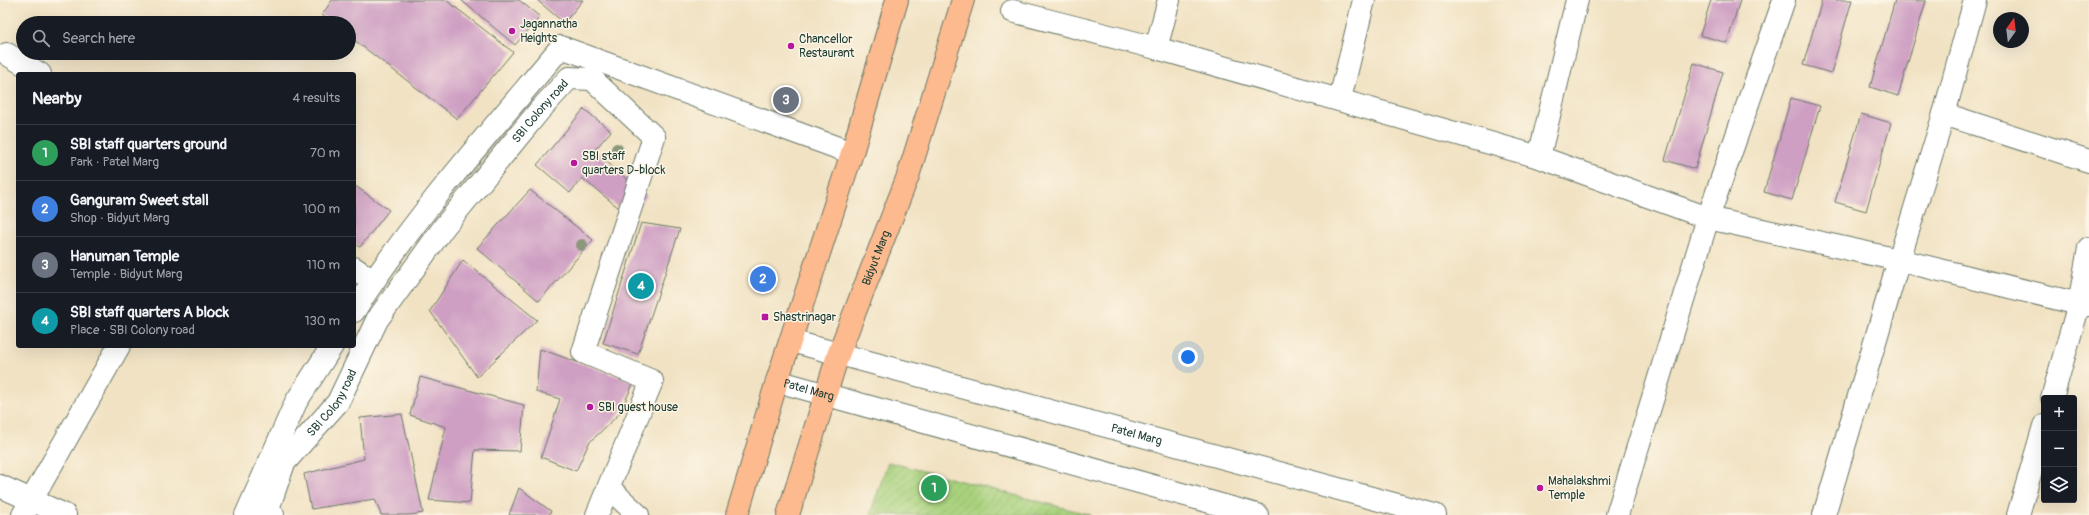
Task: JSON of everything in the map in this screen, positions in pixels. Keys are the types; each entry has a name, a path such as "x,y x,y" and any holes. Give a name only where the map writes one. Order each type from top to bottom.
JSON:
{"main road":[{"path":"737,515 777,382 792,341 852,153 897,0"},
{"name":"Bidyut Marg","path":"788,515 838,354 908,176 963,0"}],"street":[{"path":"1156,48 1169,0"},
{"path":"1340,99 1364,0"},
{"path":"1539,157 1577,0"},
{"path":"1617,515 1708,218 1784,0"},
{"path":"1824,515 1899,260 1944,114 1975,0"},
{"path":"1012,11 1156,48 1340,99 1539,157 1708,218 1899,260 2084,305"},
{"path":"356,308 374,281 448,181 561,47 852,153"},
{"path":"2,58 35,72"},
{"name":"SBI Colony road","path":"272,515 267,512 284,463 338,402 377,320 444,227 539,111 569,78 592,79 654,137 583,352 652,381 597,515"},
{"path":"1944,114 2089,161"},
{"path":"2053,395 2084,305 2089,248"},
{"path":"356,269 374,281"},
{"path":"792,341 838,354"},
{"path":"27,508 118,348"},
{"path":"246,515 296,402 331,348"},
{"name":"Patel Marg","path":"838,354 1435,515"},
{"name":"Patel Marg","path":"777,382 1209,508 1257,515"},
{"path":"2018,515 2043,431"},
{"path":"0,486 27,508 65,515"},
{"path":"609,488 638,515"}],"green space":[{"path":"888,462 1091,515 870,515"}],"building":[{"path":"332,0 446,0 513,52 457,119 356,41 356,16 322,15"},
{"name":"Jagannatha Heights","path":"461,0 519,0 540,17 515,45"},
{"path":"537,0 583,0 564,23"},
{"path":"1711,0 1740,0 1727,43 1700,35"},
{"path":"1822,0 1852,0 1831,73 1803,65"},
{"path":"1895,0 1926,1 1898,96 1870,87"},
{"path":"1694,63 1723,72 1695,169 1665,160"},
{"path":"1791,98 1820,106 1792,200 1764,192"},
{"name":"SBI staff quarters D-block","path":"584,109 611,131 594,151 647,196 630,217 582,178 570,193 537,165"},
{"path":"1861,114 1891,123 1866,211 1835,202"},
{"path":"356,186 389,210 360,247 356,245"},
{"path":"530,190 593,240 539,301 477,248"},
{"path":"641,223 680,229 638,354 603,343"},
{"path":"463,260 537,320 477,377 430,311"},
{"name":"SBI guest house","path":"540,349 634,382 619,414 589,443 576,471 541,457 560,399 536,392"},
{"path":"420,377 524,405 520,451 475,450 470,503 429,500 446,427 410,415"},
{"path":"402,414 423,513 411,515 381,515 375,499 311,509 304,474 364,459 360,418"},
{"path":"519,488 551,511 549,515 509,515"}],"place":[{"name":"Jagannatha Heights","path":"512,31"},
{"name":"Chancellor Restaurant","path":"791,46"},
{"name":"Hanuman Temple","path":"786,100"},
{"name":"SBI staff quarters D-block","path":"574,163"},
{"name":"Ganguram Sweet stall","path":"763,279"},
{"name":"SBI staff quarters A block","path":"641,286"},
{"name":"Shastrinagar","path":"765,317"},
{"name":"SBI guest house","path":"590,407"},
{"name":"SBI staff quarters ground","path":"934,488"},
{"name":"Mahalakshmi Temple","path":"1540,488"}]}
